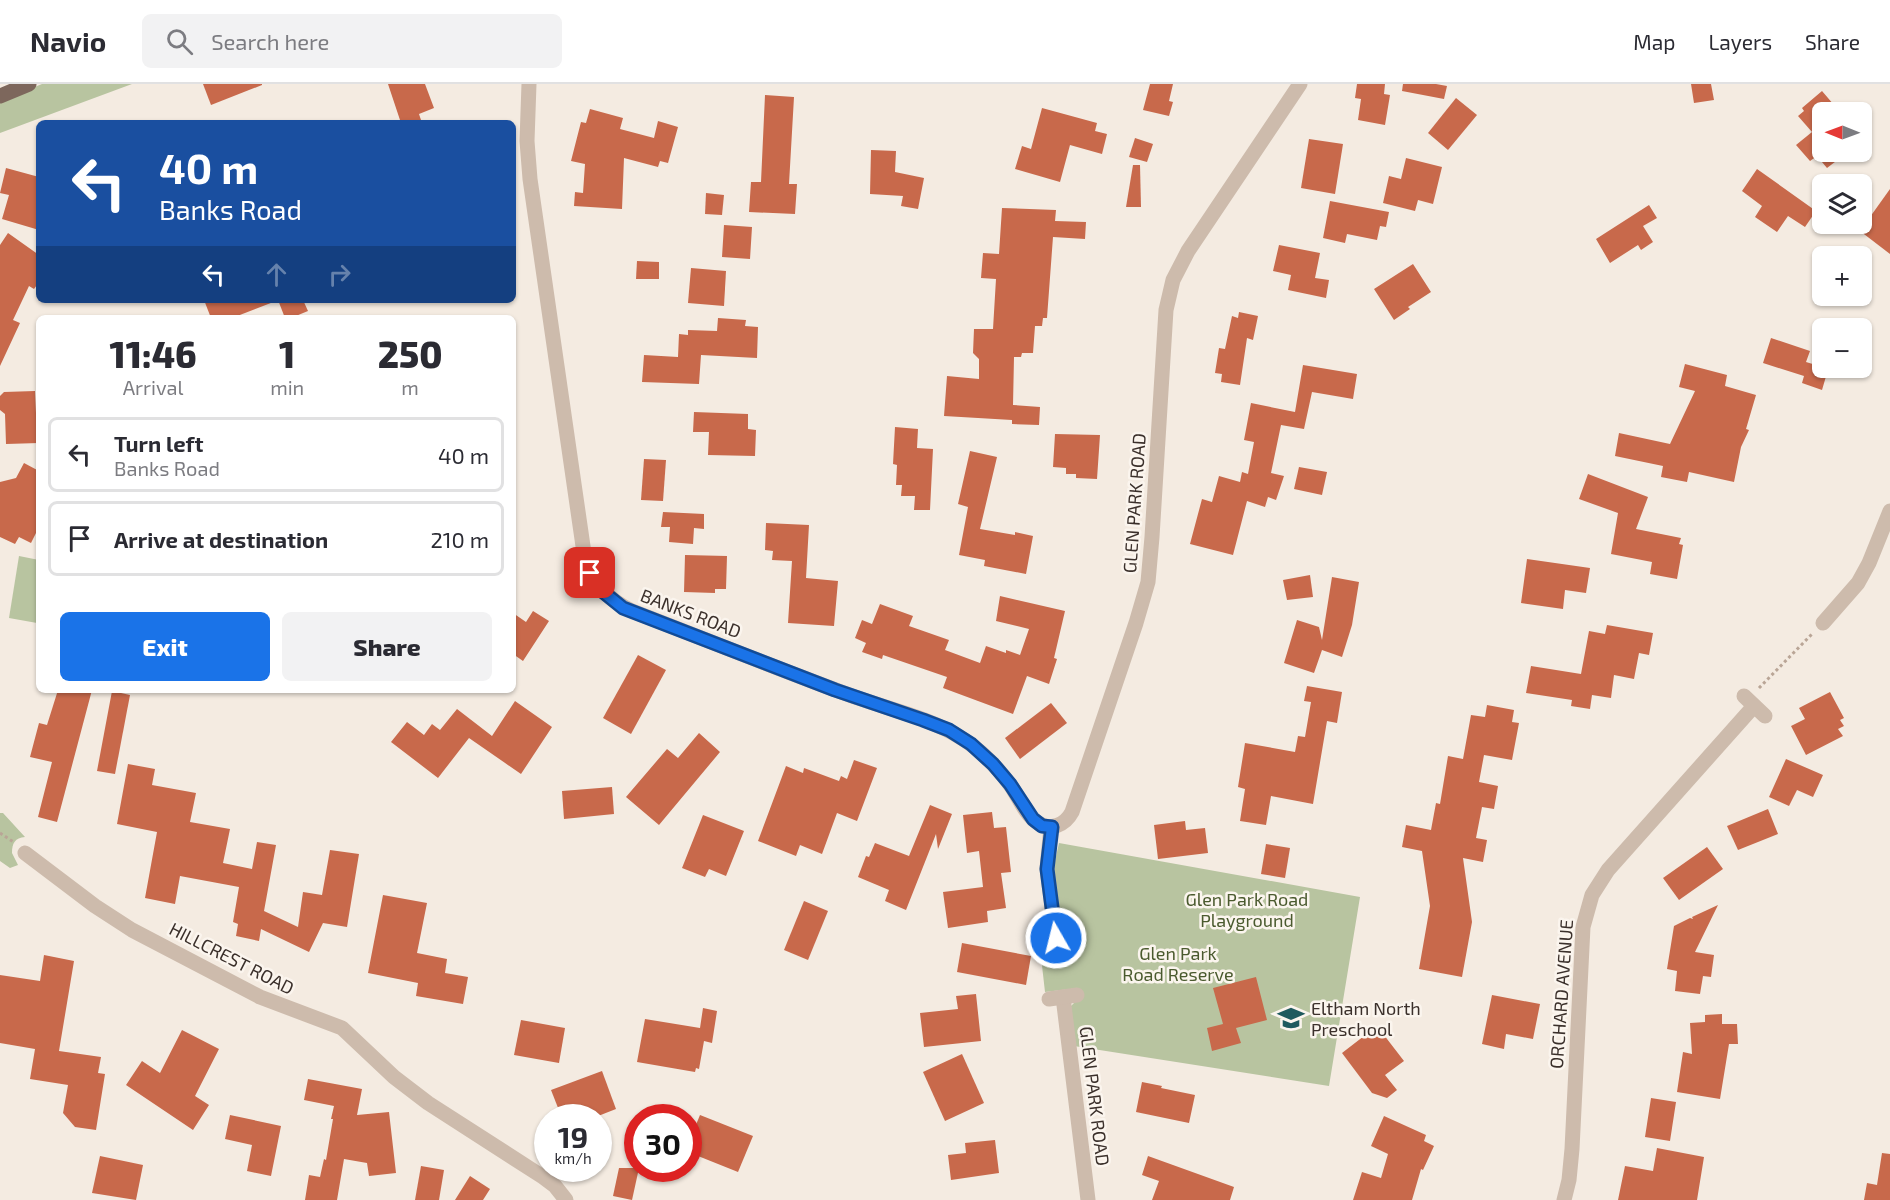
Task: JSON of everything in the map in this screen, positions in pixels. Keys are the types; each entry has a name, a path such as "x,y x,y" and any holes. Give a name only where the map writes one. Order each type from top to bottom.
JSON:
{"main road":[{"path":"0,96 24,85"}],"street":[{"name":"BANKS ROAD","path":"529,84 527,141 530,179 584,553 595,582 609,597 632,611 835,690 949,730 971,744 993,764 1010,784 1033,819 1042,826 1052,827"},
{"name":"GLEN PARK ROAD","path":"1052,827 1065,821 1072,812 1148,582 1166,310 1173,280 1188,251 1300,84"},
{"path":"1824,624 1864,573 1890,511"},
{"name":"ORCHARD AVENUE","path":"1564,1200 1569,1180 1572,1149 1581,946 1583,927 1590,902 1608,870 1752,705"},
{"path":"1052,827 1047,869 1056,938"},
{"name":"HILLCREST ROAD","path":"25,853 95,906 132,930 260,997 342,1028 411,1090 543,1177 555,1186 566,1200"},
{"name":"GLEN PARK ROAD","path":"1063,997 1088,1200"}],"path":[{"path":"1752,705 1824,624"}],"green space":[{"path":"42,84 132,84 0,133 0,101"},
{"path":"19,556 36,559 36,623 9,618"},
{"path":"0,813 3,813 25,837 16,840 13,844 12,853 18,865 10,868 0,861"},
{"name":"Glen Park Road Reserve","path":"1059,843 1360,897 1329,1086 1074,1046 1071,1006 1075,1002 1079,988 1045,992 1040,948 1073,943 1071,929 1061,927 1053,870"}],"building":[{"path":"203,84 262,84 262,85 211,105"},
{"path":"388,84 425,84 434,108 419,114 421,120 400,120"},
{"path":"1150,84 1173,84 1169,101 1173,102 1169,116 1143,110"},
{"path":"1357,84 1385,84 1384,94 1390,95 1385,125 1358,120 1361,99 1355,98"},
{"path":"1403,84 1447,86 1444,99 1402,91"},
{"path":"1691,84 1711,84 1714,100 1694,103"},
{"path":"1822,91 1831,102 1812,102 1812,132 1798,116 1804,111 1802,108"},
{"path":"765,95 794,97 789,184 797,184 795,214 749,212 751,182 761,182"},
{"path":"1456,98 1477,115 1448,150 1428,133"},
{"path":"1042,108 1097,123 1095,131 1107,134 1102,154 1070,145 1060,182 1015,169 1022,146 1031,149"},
{"path":"590,109 623,118 620,129 654,138 658,121 678,127 668,163 660,161 658,167 624,158 622,209 574,206 575,192 583,193 585,164 571,161 581,122 586,123"},
{"path":"1812,132 1812,160 1810,161 1796,145"},
{"path":"1135,138 1153,144 1147,162 1129,157"},
{"path":"1309,139 1343,144 1335,194 1301,188"},
{"path":"871,150 896,151 895,172 924,178 918,209 901,206 903,196 870,194"},
{"path":"1406,158 1442,167 1433,204 1418,200 1415,211 1383,203 1389,176 1401,179"},
{"path":"1822,162 1835,162 1827,168"},
{"path":"1133,165 1140,165 1141,207 1126,207"},
{"path":"6,168 36,176 36,229 2,219 9,195 0,193"},
{"path":"1757,169 1812,208 1812,217 1805,227 1788,216 1777,232 1755,217 1762,206 1742,191"},
{"path":"1890,189 1890,254 1864,234 1872,234 1872,214"},
{"path":"706,193 724,195 722,215 705,214"},
{"path":"1330,201 1389,212 1386,227 1380,226 1377,240 1347,234 1345,243 1323,238"},
{"path":"1649,205 1657,218 1643,226 1653,242 1641,250 1638,245 1610,263 1596,239"},
{"path":"1002,208 1056,210 1055,221 1086,222 1085,239 1053,237 1047,318 1043,318 1042,326 1035,326 1033,353 1022,353 1021,357 1014,357 1013,405 1040,407 1039,425 1012,424 1012,420 944,416 947,376 979,379 979,359 973,353 974,329 993,329 996,279 981,278 983,253 999,254"},
{"path":"724,225 752,227 750,259 722,257"},
{"path":"8,233 36,253 36,286 34,289 29,286 13,320 20,323 0,366 0,245"},
{"path":"1279,245 1320,253 1315,278 1329,280 1326,298 1288,290 1291,275 1273,271"},
{"path":"637,261 659,262 659,279 636,279"},
{"path":"1413,264 1431,292 1408,307 1410,309 1394,320 1374,289"},
{"path":"691,268 726,271 724,306 688,303"},
{"path":"205,303 271,303 240,315 210,315"},
{"path":"279,303 304,303 308,311 298,315 284,315"},
{"path":"1239,312 1258,316 1253,340 1247,338 1240,385 1221,382 1222,374 1215,373 1219,348 1225,349 1232,316 1238,318"},
{"path":"718,318 746,320 745,326 758,327 757,358 701,355 699,384 642,382 644,355 678,357 679,334 688,335 688,330 717,331"},
{"path":"1771,338 1810,351 1806,362 1812,364 1812,378 1826,378 1822,390 1802,383 1804,376 1763,363"},
{"path":"1685,364 1727,375 1725,386 1756,395 1734,482 1689,472 1687,482 1661,477 1663,466 1615,456 1619,433 1670,444 1695,391 1679,387"},
{"path":"1303,365 1357,374 1353,399 1312,392 1304,429 1281,425 1271,473 1284,476 1276,500 1268,497 1265,507 1247,501 1233,555 1190,544 1202,499 1212,502 1219,476 1240,482 1242,472 1248,474 1254,442 1244,440 1251,403 1295,412"},
{"path":"35,391 36,443 6,444 5,414 0,410 0,396 4,392"},
{"path":"694,412 748,414 748,429 756,430 755,456 708,455 709,432 693,432"},
{"path":"895,427 918,429 917,448 933,449 930,510 914,510 915,496 901,496 902,485 896,485 897,465 893,464"},
{"path":"1055,434 1100,435 1097,479 1076,478 1076,474 1066,474 1066,468 1053,467"},
{"path":"970,451 997,457 980,529 1033,536 1026,574 984,566 985,560 959,555 968,507 958,504"},
{"path":"644,459 666,460 663,501 641,500"},
{"path":"24,463 36,469 36,533 31,543 19,537 15,544 0,537 0,482 16,478"},
{"path":"1299,467 1327,472 1322,495 1294,489"},
{"path":"1588,474 1648,497 1636,529 1681,538 1679,544 1683,545 1677,579 1650,574 1652,562 1611,554 1618,513 1579,499"},
{"path":"663,512 704,514 704,529 694,528 693,544 669,542 670,527 661,527"},
{"path":"766,523 809,525 806,578 838,581 834,626 788,623 792,561 772,560 773,551 765,550"},
{"path":"685,555 727,556 726,589 715,589 715,593 684,592"},
{"path":"1527,559 1590,568 1586,593 1565,590 1563,609 1521,603"},
{"path":"1310,575 1313,597 1287,600 1283,580"},
{"path":"1332,577 1359,582 1352,625 1342,657 1322,650 1314,673 1284,663 1297,620 1319,627 1322,640"},
{"path":"1000,596 1065,611 1054,658 1057,659 1049,684 1027,676 1013,714 943,688 947,677 883,655 882,659 862,652 866,643 855,638 862,620 872,624 880,604 913,616 909,626 949,640 945,650 980,663 986,646 1020,655 1029,629 996,621"},
{"path":"533,611 549,621 523,661 516,656 516,615 526,622"},
{"path":"1607,625 1653,633 1649,655 1639,653 1634,679 1614,675 1611,698 1592,695 1590,709 1571,706 1572,700 1526,693 1531,666 1581,674 1589,631 1605,634"},
{"path":"638,655 666,670 631,734 603,718"},
{"path":"1307,686 1342,692 1337,723 1327,721 1313,804 1271,796 1266,825 1240,821 1245,789 1238,787 1245,743 1295,752 1298,736 1305,737 1311,702 1304,701"},
{"path":"1830,692 1844,718 1840,720 1844,726 1838,729 1843,736 1806,755 1791,726 1805,719 1799,708"},
{"path":"57,693 91,693 57,822 38,817 52,762 30,757 39,723 47,725"},
{"path":"112,693 130,695 115,774 97,771"},
{"path":"515,701 552,727 521,774 469,738 438,778 391,742 407,722 424,735 432,724 440,730 457,709 492,736"},
{"path":"1051,703 1067,723 1020,759 1005,738"},
{"path":"1487,705 1514,710 1512,722 1519,723 1512,760 1484,755 1479,782 1498,786 1494,809 1482,807 1476,838 1487,840 1483,862 1463,858 1472,922 1462,977 1419,969 1430,906 1422,851 1402,847 1406,825 1431,830 1436,803 1440,804 1448,756 1463,759 1471,715 1485,717"},
{"path":"699,733 720,752 659,825 626,797 667,749 678,758"},
{"path":"1786,759 1823,775 1813,797 1797,790 1789,806 1769,797"},
{"path":"854,760 877,768 857,821 837,813 822,854 800,845 796,856 758,841 786,766 803,773 804,768 839,781 841,776 847,779"},
{"path":"128,764 155,769 152,785 196,793 190,822 230,829 223,863 252,869 257,842 276,845 264,911 298,927 303,892 322,895 330,850 359,854 347,927 323,923 309,952 261,929 259,941 236,936 238,924 233,922 239,887 180,876 175,904 145,898 157,832 117,824"},
{"path":"612,787 614,814 564,819 562,791"},
{"path":"930,805 952,814 938,849 936,834 906,910 885,901 889,890 858,877 866,856 869,857 875,843 909,856"},
{"path":"1768,809 1778,834 1738,850 1727,826"},
{"path":"992,812 994,828 1006,827 1011,872 1001,873 1006,908 987,911 988,922 948,928 943,892 983,887 979,851 967,853 963,815"},
{"path":"703,815 744,831 726,876 709,869 705,877 682,868"},
{"path":"1185,821 1186,830 1205,828 1208,853 1158,859 1154,825"},
{"path":"1266,844 1290,848 1285,878 1261,874"},
{"path":"1707,847 1723,869 1679,900 1663,878"},
{"path":"383,895 427,903 417,953 447,959 445,973 468,977 463,1004 416,996 418,983 368,973"},
{"path":"804,901 828,911 808,960 784,950"},
{"path":"1718,905 1695,952 1714,955 1711,977 1703,976 1700,994 1675,991 1677,971 1667,969 1674,926 1690,918 1693,919 1692,917"},
{"path":"962,943 1031,956 1026,985 957,972"},
{"path":"44,955 74,961 59,1051 101,1057 98,1073 105,1074 96,1130 75,1127 63,1113 68,1085 30,1079 35,1049 0,1043 0,975 40,981"},
{"path":"1256,977 1267,1020 1236,1028 1241,1043 1212,1051 1207,1028 1223,1024 1213,988"},
{"path":"976,994 981,1041 924,1047 920,1013 958,1009 956,996"},
{"path":"1492,995 1540,1004 1533,1039 1506,1034 1504,1049 1482,1044"},
{"path":"703,1008 717,1011 712,1043 704,1041 699,1069 696,1068 695,1072 637,1062 645,1019 700,1028"},
{"path":"1722,1014 1722,1024 1737,1024 1738,1044 1729,1044 1720,1099 1677,1092 1683,1052 1692,1054 1690,1023 1705,1022 1705,1015"},
{"path":"521,1020 565,1028 559,1063 514,1055"},
{"path":"1377,1026 1404,1061 1385,1075 1397,1090 1387,1098 1372,1093 1342,1053"},
{"path":"182,1030 219,1049 195,1096 209,1105 193,1130 126,1085 142,1061 160,1073"},
{"path":"962,1054 984,1103 945,1121 923,1072"},
{"path":"602,1071 616,1109 612,1111 612,1104 556,1104 551,1090"},
{"path":"308,1079 362,1089 357,1115 389,1112 396,1173 369,1176 367,1163 344,1159 337,1200 305,1200 309,1175 320,1177 324,1159 326,1160 334,1106 304,1100"},
{"path":"1142,1082 1195,1095 1189,1123 1136,1112"},
{"path":"1651,1098 1676,1102 1670,1141 1645,1137"},
{"path":"230,1115 281,1126 271,1176 247,1171 252,1145 225,1139"},
{"path":"702,1116 753,1136 738,1172 702,1158"},
{"path":"1384,1116 1426,1135 1424,1141 1434,1146 1423,1170 1421,1169 1412,1200 1353,1200 1362,1172 1381,1178 1388,1154 1371,1146"},
{"path":"995,1140 999,1173 951,1180 948,1155 966,1153 965,1143"},
{"path":"1657,1148 1704,1157 1697,1200 1618,1200 1625,1166 1653,1171"},
{"path":"1882,1153 1890,1154 1890,1200 1864,1200 1867,1183 1877,1185"},
{"path":"100,1156 143,1165 136,1200 92,1193"},
{"path":"1148,1156 1234,1187 1230,1200 1152,1200 1159,1181 1142,1175"},
{"path":"421,1166 444,1170 439,1200 415,1200"},
{"path":"619,1168 624,1168 624,1182 636,1182 632,1200 613,1196"},
{"path":"470,1176 490,1189 483,1200 455,1200"}],"place":[{"name":"Eltham North Preschool","path":"1291,1018"}],"route":[{"path":"590,573 602,591 623,608 835,690 937,725 971,744 1002,774 1028,814 1042,826 1052,827 1047,869 1056,938"}],"park label":[{"name":"Glen Park Road Playground","path":"1247,909"}]}
